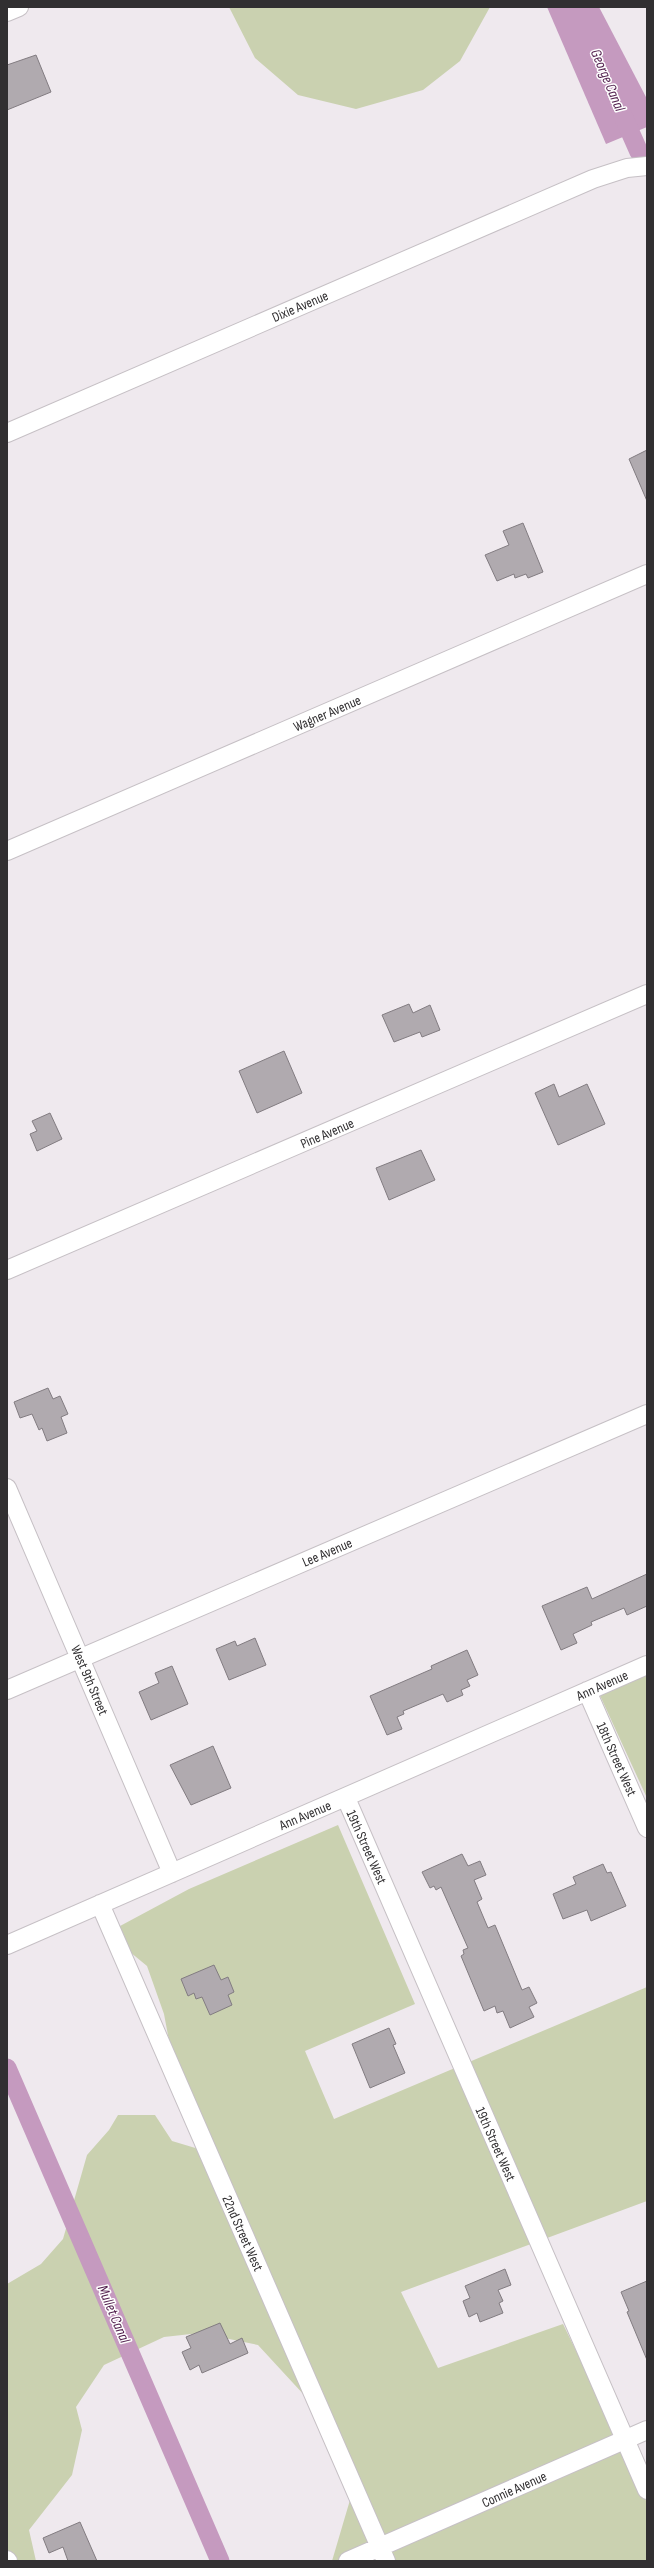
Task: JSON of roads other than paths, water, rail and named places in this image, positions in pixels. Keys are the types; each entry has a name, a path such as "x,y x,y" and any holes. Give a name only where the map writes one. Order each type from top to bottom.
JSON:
{"street":[{"path":"7,12 19,7"},
{"name":"Dixie Avenue","path":"7,433 593,180 627,168 647,166"},
{"name":"Wagner Avenue","path":"7,851 647,574"},
{"name":"Pine Avenue","path":"7,1270 647,994"},
{"name":"Lee Avenue","path":"7,1690 647,1414"},
{"name":"West 9th Street","path":"7,1488 172,1873"},
{"name":"Ann Avenue","path":"7,1944 346,1798 647,1665"},
{"name":"18th Street West","path":"587,1691 647,1828"},
{"name":"19th Street West","path":"346,1798 647,2490"},
{"name":"22nd Street West","path":"100,1904 383,2554"},
{"name":"Connie Avenue","path":"348,2561 383,2554 647,2430"}],"water":[{"path":"547,7 599,7 647,99 647,127 606,144"}],"waterway":[{"name":"George Canal","path":"620,109 639,152"},
{"name":"Mullet Canal","path":"7,2068 220,2561"}]}
